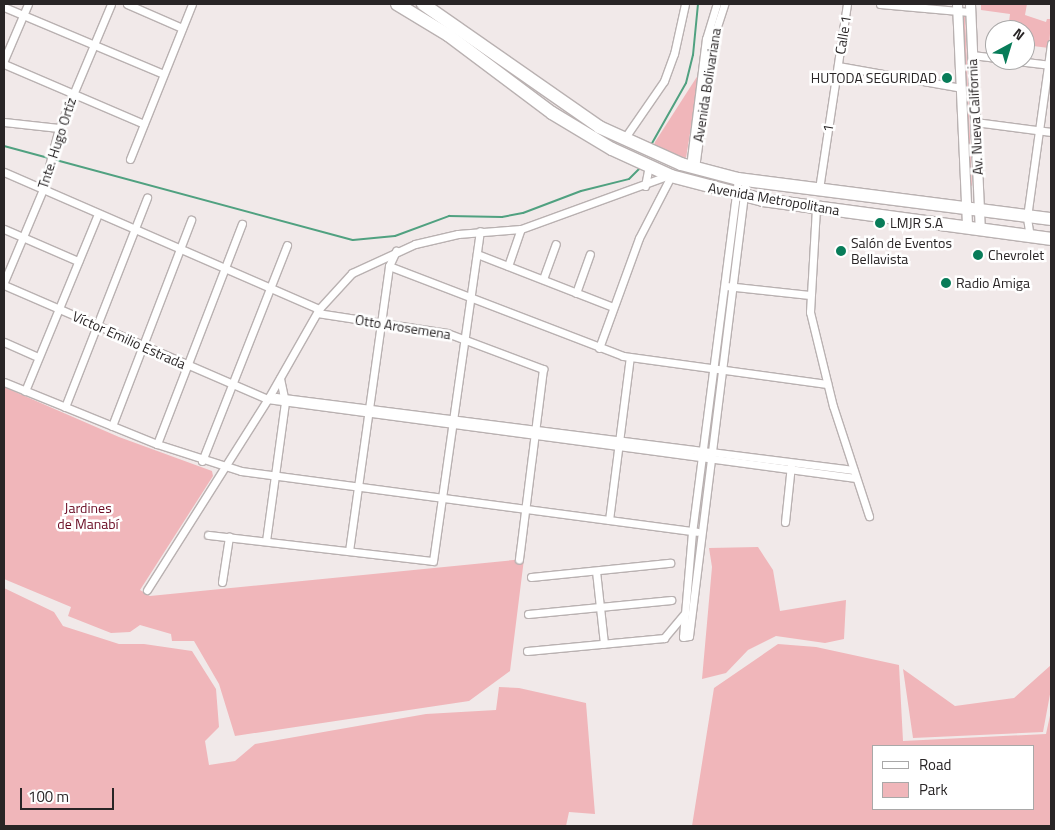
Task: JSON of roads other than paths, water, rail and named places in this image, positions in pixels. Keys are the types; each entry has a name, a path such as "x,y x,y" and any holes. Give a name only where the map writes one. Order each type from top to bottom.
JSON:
{"highway":[{"name":"Avenida Metropolitana","path":"397,4 552,113 630,158 670,175 739,195 816,208 1051,239"},
{"path":"423,4 541,89 624,140 692,167 742,179 972,211 1051,219"},
{"path":"465,50 473,39"}],"street":[{"path":"4,60 28,4"},
{"name":"Tnte. Hugo Ortíz","path":"4,284 43,187 60,128 111,4"},
{"path":"127,4 182,28"},
{"path":"130,159 192,4"},
{"path":"624,140 667,75 685,4"},
{"name":"Avenida Bolivariana","path":"692,167 706,39 717,4"},
{"name":"Avenida Bolivariana","path":"692,167 712,42 724,4"},
{"name":"Calle 1","path":"838,66 847,4"},
{"path":"880,4 970,8"},
{"path":"4,7 163,74"},
{"name":"Av. Nueva California","path":"957,7 961,88 973,229"},
{"name":"Av. Nueva California","path":"970,8 975,122 972,211"},
{"path":"1030,237 1027,217 1050,65 1051,44"},
{"path":"972,55 985,57"},
{"path":"1035,63 1050,65"},
{"path":"4,64 144,124"},
{"path":"838,66 961,88"},
{"name":"1","path":"819,189 838,66"},
{"path":"4,122 60,128"},
{"path":"975,122 1051,132"},
{"path":"645,186 648,166"},
{"name":"Otto Arosemena","path":"4,172 43,187 98,214 318,311 464,338 543,369 535,432"},
{"path":"147,590 280,379 318,311 352,273 396,251 441,237 521,229 645,186 670,175"},
{"path":"599,348 645,223 670,175"},
{"path":"706,455 712,369 727,286 742,179"},
{"path":"65,407 147,198"},
{"path":"816,208 810,312 827,384 869,516"},
{"path":"25,390 98,214"},
{"path":"112,426 191,220"},
{"path":"157,444 242,224"},
{"path":"4,229 78,261"},
{"path":"508,266 521,229"},
{"path":"208,536 433,561 480,232"},
{"path":"543,279 556,244"},
{"path":"202,460 287,245"},
{"path":"349,551 381,323 390,266 396,251"},
{"path":"476,254 613,307"},
{"path":"576,293 590,254"},
{"path":"390,266 599,348 630,357 720,371 827,384"},
{"name":"Víctor Emilio Estrada","path":"4,284 254,396 369,409 791,466"},
{"path":"727,286 810,295"},
{"path":"696,532 689,636 683,637 684,613 706,455 720,371 727,286"},
{"path":"4,342 38,357"},
{"path":"609,520 630,357"},
{"path":"266,541 285,400 280,379"},
{"path":"4,382 157,444 225,467 275,476 442,496 696,532"},
{"path":"520,559 535,432"},
{"path":"791,466 853,470"},
{"path":"791,466 856,478"},
{"path":"785,522 791,466"},
{"path":"222,582 229,537"},
{"path":"531,577 670,563"},
{"path":"596,571 604,644"},
{"path":"528,614 671,600"},
{"path":"527,651 664,638 684,613"}],"waterway":[{"path":"651,145 686,83 693,55 698,4"},
{"path":"4,146 353,240 395,236 449,216 502,217 523,213 581,191 629,179 641,167"}],"place":[{"name":"HUTODA SEGURIDAD","path":"947,78"},
{"name":"LMJR S.A","path":"880,223"},
{"name":"Salón de Eventos Bellavista","path":"841,251"},
{"name":"Chevrolet","path":"978,255"},
{"name":"Radio Amiga","path":"946,283"}],"park label":[{"name":"Jardines de Manabí","path":"88,516"}]}
